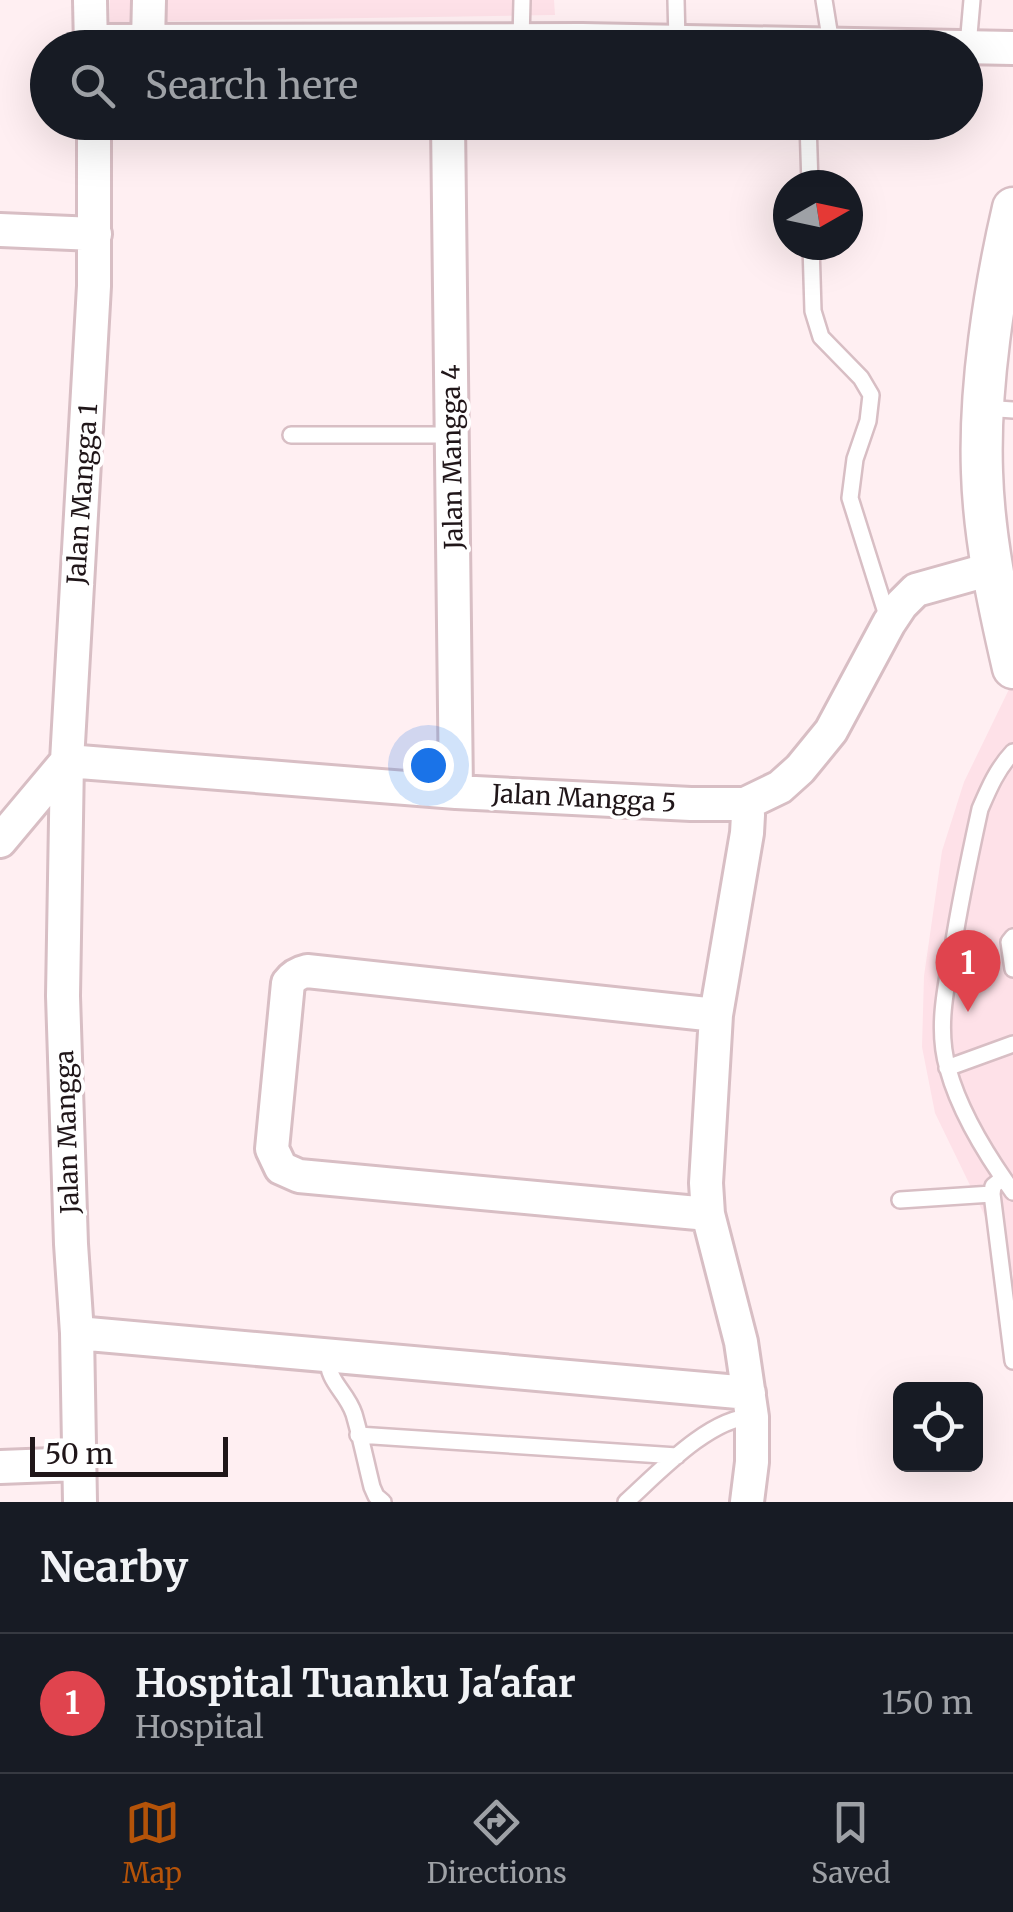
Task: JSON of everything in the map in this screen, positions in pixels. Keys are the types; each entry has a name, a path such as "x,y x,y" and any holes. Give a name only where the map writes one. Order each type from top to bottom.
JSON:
{"street":[{"path":"90,0 91,30"},
{"path":"148,30 149,0"},
{"path":"983,55 1013,48"},
{"name":"Jalan Mangga 1","path":"67,761 91,340 94,140"},
{"name":"Jalan Mangga 4","path":"448,140 456,792"},
{"path":"0,230 94,234"},
{"path":"1010,232 992,313 998,409 982,470 1013,668"},
{"name":"Jalan Mangga 5","path":"67,761 456,792 745,804 780,787 800,769 831,730 889,623 916,590 1000,584"},
{"path":"0,841 67,761"},
{"name":"Jalan Mangga","path":"67,761 63,996 80,1502"},
{"path":"745,804 747,832 716,1016 706,1183 708,1214 741,1342 751,1405 752,1462 747,1502"},
{"path":"708,1214 299,1176 281,1168 272,1149 288,983 300,972 716,1016"},
{"path":"77,1333 328,1356 751,1405"},
{"path":"0,1467 79,1464"}],"lane":[{"path":"521,30 522,0"},
{"path":"676,0 677,30"},
{"path":"824,0 829,30"},
{"path":"969,30 972,0"},
{"path":"809,140 810,170"},
{"path":"811,260 813,310 821,337 871,395 850,498 889,623"},
{"path":"290,435 452,435"},
{"path":"1013,752 990,784 980,810 943,1005 947,1068 958,1098 1013,1192"},
{"path":"1013,937 1009,942 1013,969"},
{"path":"947,1068 1013,1044"},
{"path":"1013,1158 992,1186 1013,1361"},
{"path":"900,1200 992,1194"},
{"path":"328,1356 327,1368 348,1400 372,1487 383,1502"},
{"path":"626,1502 677,1456 721,1424 741,1417 751,1405"},
{"path":"358,1434 677,1456"}],"shaded area":[{"path":"110,0 554,0 555,15 110,22"},
{"path":"1013,681 1013,1274 935,1113 922,1047 924,976 942,851 964,782"}],"place":[{"name":"Hospital Tuanku Ja'afar","path":"968,1012"}]}
